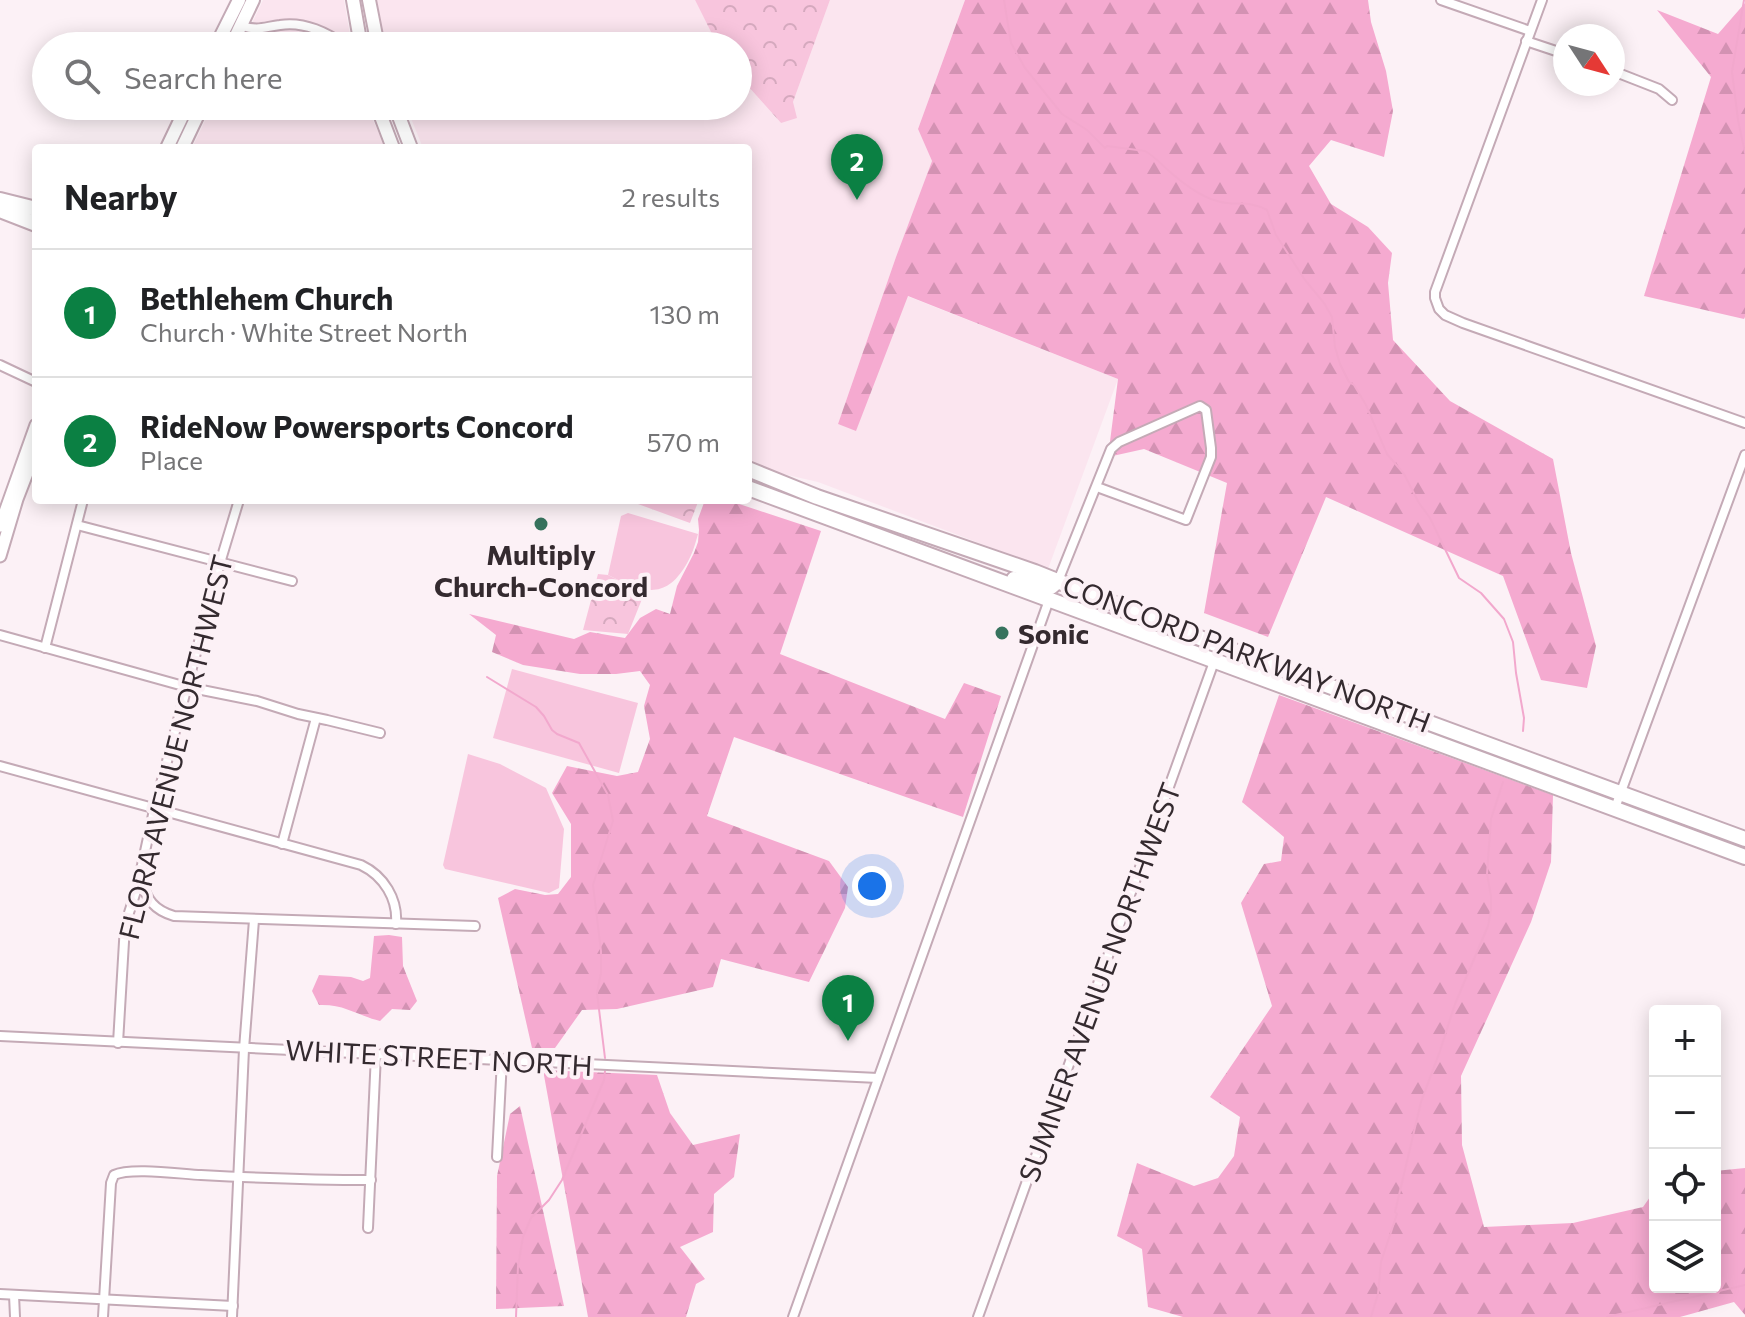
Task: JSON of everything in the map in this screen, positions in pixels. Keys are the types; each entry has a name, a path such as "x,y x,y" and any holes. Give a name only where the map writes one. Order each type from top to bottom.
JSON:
{"highway":[{"path":"0,200 32,208"},
{"path":"0,210 32,222"},
{"name":"CONCORD PARKWAY NORTH","path":"752,471 1058,581 1220,646 1745,839"},
{"name":"CONCORD PARKWAY NORTH","path":"752,490 1745,857"},
{"path":"854,528 859,511"},
{"path":"929,556 1051,587 1058,581"},
{"path":"1049,600 1059,595 1115,614 1134,613"}],"main road":[{"path":"226,32 239,0"},
{"path":"242,26 238,20 246,0"},
{"path":"239,32 253,0"},
{"path":"353,0 358,32"},
{"path":"369,0 375,32"},
{"path":"169,144 180,120"},
{"path":"189,120 191,130"},
{"path":"184,144 196,120"},
{"path":"382,120 391,144"},
{"path":"400,120 409,144"},
{"path":"0,526 2,509 32,435"},
{"path":"1,551 32,460"}],"street":[{"path":"1441,0 1530,31"},
{"path":"1542,0 1435,292 1439,309 1463,323 1745,423"},
{"path":"242,26 259,30 278,25 301,25 321,32"},
{"path":"1526,41 1553,50"},
{"path":"1625,76 1659,89 1672,100"},
{"path":"0,365 32,380"},
{"path":"1058,581 1111,449 1119,442 1200,406 1206,410 1211,457 1186,520 1097,487"},
{"path":"1615,808 1745,455"},
{"path":"45,648 82,504"},
{"name":"FLORA AVENUE NORTHWEST","path":"118,1043 125,925 140,893 140,875 154,810 238,504"},
{"path":"1,551 8,513 2,509"},
{"path":"77,525 292,581"},
{"path":"793,1317 1049,600"},
{"path":"0,635 187,687 257,701 380,733"},
{"name":"SUMNER AVENUE NORTHWEST","path":"978,1317 1220,646"},
{"path":"282,844 316,718"},
{"path":"0,766 372,870 394,900 396,924"},
{"path":"140,893 162,912 174,916 475,926"},
{"path":"232,1317 244,1049 254,920"},
{"name":"WHITE STREET NORTH","path":"0,1036 878,1078"},
{"path":"368,1228 376,1054"},
{"path":"497,1157 502,1059"},
{"path":"103,1317 111,1183 119,1172 371,1180"},
{"path":"0,1294 233,1306"},
{"path":"14,1295 15,1317"}],"shaded area":[{"path":"263,0 344,0 350,32 248,32"},
{"path":"377,0 695,0 711,32 382,32"},
{"path":"830,0 965,0 918,129 932,161 838,424 856,430 907,296 1118,379 1048,569 818,482 752,464 752,144 421,144 412,120 752,120 752,91 781,123 793,102"},
{"path":"205,120 373,120 384,144 194,144"}],"green space":[{"path":"695,0 830,0 793,102 797,118 781,123 752,91 752,32 711,32"},
{"path":"965,0 1368,0 1393,111 1384,157 1331,140 1309,166 1331,204 1368,227 1392,253 1388,283 1393,340 1450,401 1553,459 1571,553 1596,646 1587,688 1541,680 1503,576 1326,497 1268,637 1204,613 1227,483 1144,449 1108,457 1118,379 908,296 856,431 838,424 932,161 918,129"},
{"path":"1745,3 1744,319 1644,296 1711,77 1657,10 1718,34"},
{"path":"638,504 697,504 690,523"},
{"path":"704,504 739,504 821,531 780,654 945,719 964,683 1001,696 963,817 734,737 707,816 829,861 848,887 845,908 809,982 721,959 713,987 617,1009 582,1010 555,1048 532,1048 498,898 515,889 545,895 558,894 571,877 571,824 552,793 567,766 617,776 638,772 650,739 644,706 650,685 640,671 580,674 523,665 492,652 496,635 469,614 574,639 590,632 625,638 640,618 656,609 670,614 677,586 698,542 698,519"},
{"path":"628,513 698,534 678,577 660,589 641,589 608,575 621,516"},
{"path":"598,574 646,589 628,634 583,630"},
{"path":"512,669 638,703 619,773 493,738"},
{"path":"1279,695 1553,795 1551,862 1531,922 1461,1076 1462,1145 1484,1227 1573,1223 1643,1207 1649,1198 1649,1293 1721,1293 1721,1170 1745,1168 1745,1315 1734,1302 1680,1317 1183,1317 1148,1307 1142,1249 1117,1236 1137,1163 1194,1186 1218,1178 1234,1156 1240,1117 1210,1097 1272,1006 1241,903 1264,864 1281,861 1284,837 1242,802"},
{"path":"468,754 500,764 546,788 564,829 559,888 549,893 445,869 443,865"},
{"path":"374,936 402,937 403,966 417,1001 410,1010 392,1009 380,1021 343,1008 319,1005 312,991 319,975 363,981 370,978"},
{"path":"543,1070 657,1075 670,1113 693,1145 740,1134 734,1177 714,1194 713,1232 680,1247 705,1279 696,1284 686,1317 588,1317"},
{"path":"520,1106 564,1306 496,1309 497,1176 510,1114"}],"waterway":[{"path":"1004,0 1011,43 1025,68 1062,114 1087,130 1105,148 1145,151 1179,180 1204,196 1224,203 1253,205 1267,210 1276,235 1332,317 1340,364 1366,405 1387,454 1404,474 1430,518 1459,578 1481,593 1504,619 1513,642 1524,718 1523,731"},
{"path":"1744,0 1732,72 1745,153"},
{"path":"487,677 536,707 557,734 579,743 608,795 613,821 593,885 601,951 597,993 605,1058"},
{"path":"1371,1317 1378,1294 1381,1262 1397,1214 1421,1102 1455,1004 1488,926 1491,910 1487,874 1491,819 1503,782"},
{"path":"516,1317 518,1266 523,1237 531,1218 549,1200 562,1180 605,1071"},
{"path":"1607,1317 1745,1285"}],"place":[{"name":"RideNow Powersports Concord","path":"857,200"},
{"name":"Multiply Church-Concord","path":"541,524"},
{"name":"Sonic","path":"1002,633"},
{"name":"Bethlehem Church","path":"848,1041"}]}
